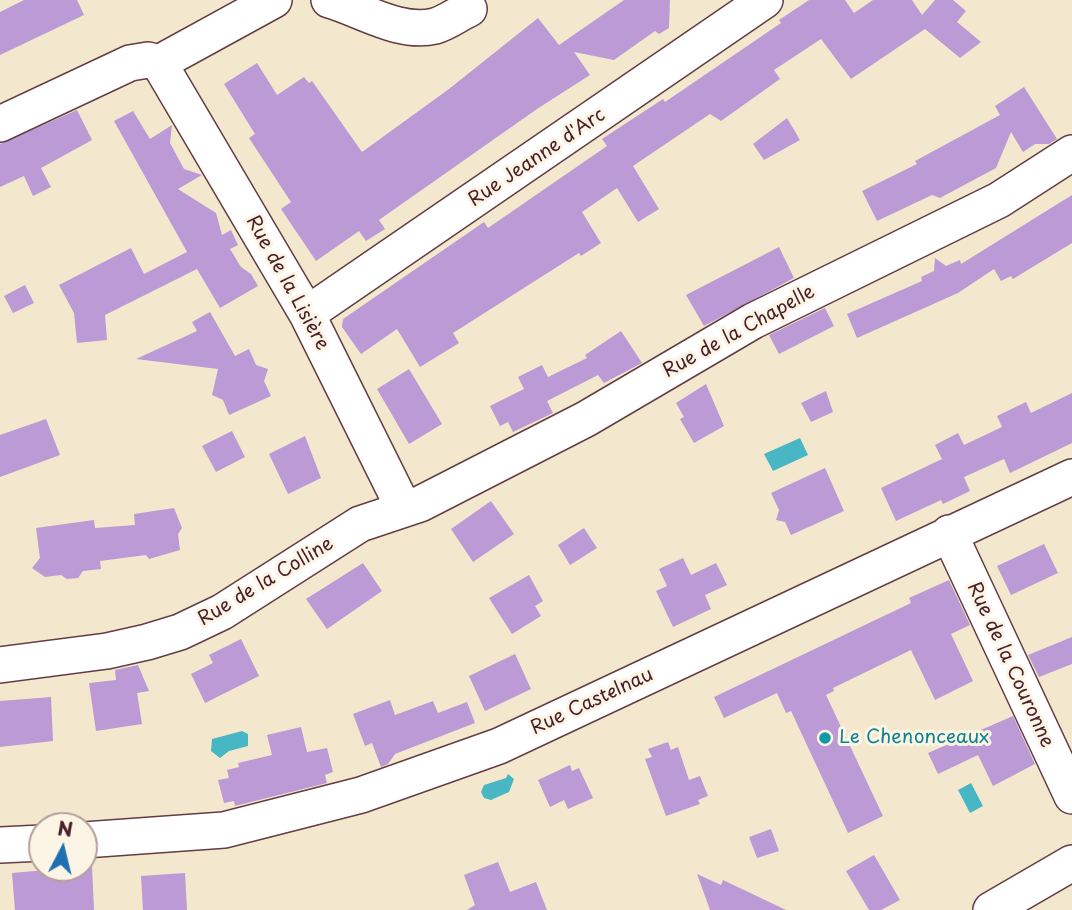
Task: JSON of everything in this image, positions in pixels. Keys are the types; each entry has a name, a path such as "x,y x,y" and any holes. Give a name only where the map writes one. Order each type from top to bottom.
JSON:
{"street":[{"path":"0,124 130,63 148,60 159,63 274,0"},
{"path":"329,0 379,18 426,28 438,25 469,9"},
{"name":"Rue Jeanne d'Arc","path":"307,314 765,0"},
{"name":"Rue de la Lisière","path":"159,63 307,314 404,509"},
{"name":"Rue de la Chapelle","path":"404,509 586,419 753,321 999,200 1072,153"},
{"name":"Rue Castelnau","path":"98,839 224,830 374,791 499,746 1072,477"},
{"name":"Rue de la Colline","path":"0,665 107,651 180,632 222,612 360,524 404,509"},
{"name":"Rue de la Couronne","path":"949,533 1060,744 1072,796"},
{"path":"0,845 28,844"},
{"path":"991,910 1072,863"}],"water":[{"path":"800,438 808,455 773,471 764,454"},
{"path":"242,731 248,734 248,746 229,751 220,758 211,751 212,739"},
{"path":"508,774 514,779 509,792 491,800 484,798 481,792 484,785 506,778"},
{"path":"971,783 983,806 970,813 958,790"}],"building":[{"path":"24,0 77,0 84,15 0,55 0,12"},
{"path":"624,0 670,0 669,28 659,34 655,31 614,60 574,52 590,75 379,220 385,229 366,241 359,231 316,261 281,209 291,202 249,138 255,134 224,84 257,63 277,95 304,77 309,83 312,81 362,152 449,89 538,18 559,45"},
{"path":"809,0 845,0 854,13 873,0 912,0 922,15 935,0 953,0 966,11 957,22 981,42 960,58 925,29 851,79 821,39 774,70 780,79 721,121 710,114 633,166 659,209 638,222 617,188 582,212 601,243 581,256 579,253 453,333 459,343 420,367 397,329 361,354 342,327 343,319 484,222 488,228 607,146 602,139 663,99 665,102 781,23 779,20"},
{"path":"1024,87 1057,139 1049,144 1035,144 1023,152 1011,132 996,168 940,198 932,195 877,221 862,191 917,164 915,161 1000,115 995,106"},
{"path":"77,110 92,140 41,168 51,187 33,196 24,176 0,187 0,144"},
{"path":"133,111 150,139 172,125 170,143 184,169 202,175 178,189 216,213 222,235 231,230 238,245 230,249 258,286 220,308 197,269 105,315 107,340 77,343 74,313 59,285 131,248 144,274 187,252 114,121"},
{"path":"787,118 800,140 764,160 753,144"},
{"path":"1072,195 1072,243 1013,279 1011,276 1001,281 994,269 958,293 857,338 847,314 922,281 921,277 934,271 935,258 946,266 960,260 961,264"},
{"path":"779,247 794,278 704,326 686,295"},
{"path":"25,285 34,303 13,313 4,296"},
{"path":"825,308 834,326 779,354 769,335"},
{"path":"210,312 235,356 249,349 256,365 268,369 264,381 271,396 229,415 223,400 212,395 218,369 136,359 197,331 192,322"},
{"path":"621,331 642,363 604,383 598,375 547,401 553,413 513,432 508,422 500,426 490,406 524,389 518,377 542,365 548,377 587,358 585,355"},
{"path":"409,369 442,424 409,444 377,389"},
{"path":"706,384 724,426 694,443 680,419 684,417 676,403"},
{"path":"826,391 833,412 811,422 801,403"},
{"path":"1072,393 1072,443 1010,473 1004,459 964,477 970,491 943,504 941,500 896,521 881,488 942,459 935,445 958,433 964,445 1002,427 997,416 1026,402 1031,413"},
{"path":"46,419 60,455 0,477 0,435"},
{"path":"232,431 245,457 216,472 202,446"},
{"path":"305,436 321,478 288,494 269,454"},
{"path":"825,468 844,511 791,535 785,522 776,520 779,510 771,493"},
{"path":"491,501 514,534 473,562 451,529"},
{"path":"174,508 182,528 178,534 180,550 149,559 146,555 100,561 101,569 83,571 78,578 67,579 61,575 45,577 32,568 40,558 36,528 94,520 95,528 135,525 134,514"},
{"path":"584,528 597,548 570,565 558,545"},
{"path":"1044,544 1058,573 1011,595 997,566"},
{"path":"683,558 691,575 716,563 727,585 705,595 711,609 673,627 656,591 667,586 659,569"},
{"path":"363,563 382,591 327,629 306,599"},
{"path":"529,575 543,601 535,606 541,616 512,634 489,598"},
{"path":"949,580 970,625 951,634 973,681 935,700 911,650 833,688 834,691 826,695 883,816 848,833 791,711 786,713 777,693 724,718 714,697 911,603 909,598"},
{"path":"1072,637 1072,664 1039,677 1028,655"},
{"path":"241,639 259,676 205,703 191,674 213,663 209,655"},
{"path":"515,654 531,689 485,711 469,676"},
{"path":"138,665 149,691 137,693 142,724 96,731 89,683 116,680 115,670"},
{"path":"51,697 53,741 0,747 0,701"},
{"path":"390,700 395,715 433,701 438,713 467,702 475,723 395,754 388,764 381,767 372,743 365,746 353,714"},
{"path":"1013,716 1035,764 993,786 978,755 938,774 928,753"},
{"path":"301,727 307,752 327,748 333,772 325,775 327,783 235,806 234,801 224,803 218,780 229,778 227,770 239,767 238,763 272,755 267,735"},
{"path":"668,742 671,750 678,747 689,780 700,776 708,796 698,800 700,804 666,816 645,759 652,757 648,749"},
{"path":"570,765 572,771 579,768 593,798 568,809 564,800 550,807 538,780"},
{"path":"771,829 779,851 757,858 749,837"},
{"path":"874,855 900,900 881,910 869,910 846,871"},
{"path":"498,862 510,892 536,882 547,910 467,910 475,905 464,875"},
{"path":"28,872 28,882 93,882 94,910 15,910 12,873"},
{"path":"185,873 187,910 143,910 141,876"},
{"path":"697,874 721,885 723,880 786,910 710,910"}],"place":[{"name":"Le Chenonceaux","path":"825,738"}]}
